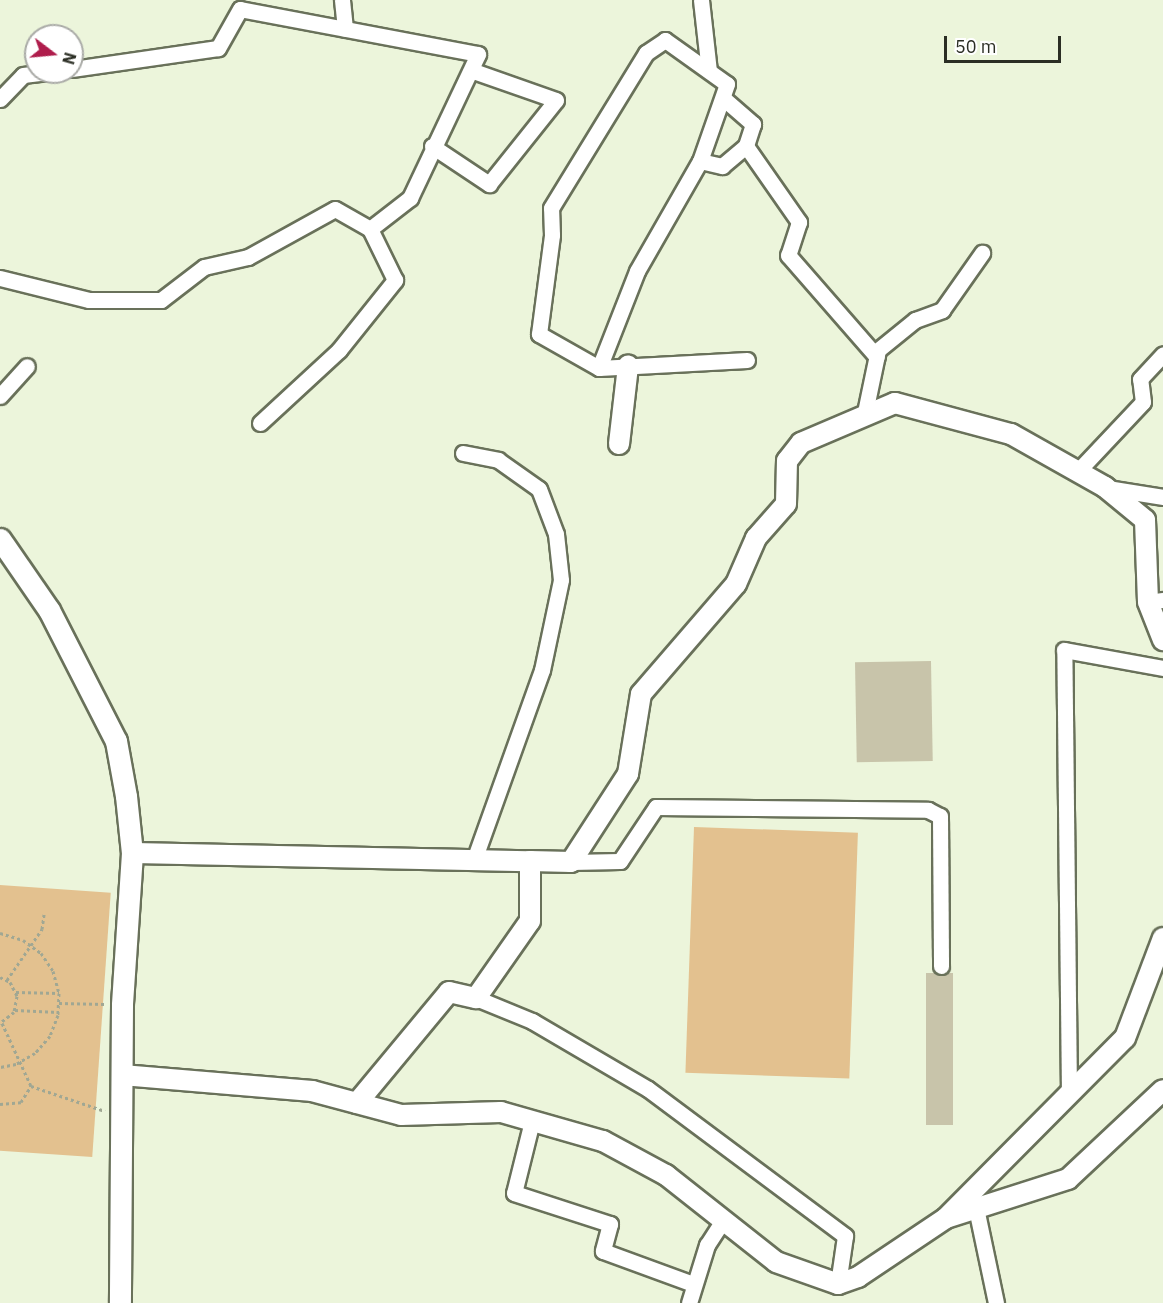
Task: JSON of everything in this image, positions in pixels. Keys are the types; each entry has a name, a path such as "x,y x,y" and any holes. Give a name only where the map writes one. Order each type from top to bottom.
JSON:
{"main road":[{"path":"0,539 49,610 116,741 132,854 122,1005 120,1303"}],"street":[{"path":"342,0 345,29"},
{"path":"701,0 709,71"},
{"path":"84,67 218,48 240,9 478,54 473,71 432,146 410,198 370,229"},
{"path":"599,368 637,271 700,161 727,84 665,40 646,53 551,208 552,236 540,334 599,368 747,360"},
{"path":"432,146 489,184 556,100 473,71"},
{"path":"0,99 24,75"},
{"path":"700,161 722,166 746,146 753,123 723,98"},
{"path":"746,146 799,222 788,255 877,357"},
{"path":"0,278 89,300 161,300 204,267 248,256 335,209 370,229 395,280 339,350 260,423"},
{"path":"864,417 878,350 915,320 942,310 982,253"},
{"path":"1077,472 1143,402 1140,379 1163,354"},
{"path":"0,396 27,366"},
{"path":"619,444 628,366"},
{"path":"571,862 628,774 641,694 736,584 756,538 786,504 787,461 801,443 895,403 1011,434 1105,488 1145,520 1155,601 1163,640"},
{"path":"464,453 498,460 539,489 556,534 561,580 542,670 474,860"},
{"path":"1105,488 1163,497"},
{"path":"1070,1094 1064,650 1163,668"},
{"path":"132,854 620,861 656,807 928,810 940,816 941,966"},
{"path":"476,998 530,921 530,861"},
{"path":"122,1075 312,1091 401,1115 501,1112 603,1141 666,1175 776,1262 838,1284 858,1277 946,1218 1125,1038 1163,938"},
{"path":"357,1103 449,992 476,998 532,1022 648,1089 845,1236 838,1284"},
{"path":"946,1218 1068,1179 1163,1090"},
{"path":"532,1121 514,1193 610,1224 603,1251 693,1284"},
{"path":"976,1208 996,1303"},
{"path":"688,1303 707,1245 723,1220"}],"path":[{"path":"7,980 42,929 44,914"},
{"path":"0,933 31,946 53,971 59,993 58,1012 50,1036 35,1053 20,1062 0,1067"},
{"path":"0,977 7,980 16,992 15,1010 1,1023 31,1086 122,1117"},
{"path":"16,992 59,993"},
{"path":"59,1003 122,1005"},
{"path":"15,1010 58,1012"},
{"path":"0,1104 21,1102 31,1086"}],"shaded area":[{"path":"694,827 858,833 849,1079 685,1073"},
{"path":"0,885 111,893 92,1157 0,1151"}],"building":[{"path":"931,661 933,761 857,762 855,662"},
{"path":"926,973 953,973 953,1125 926,1125"}]}
